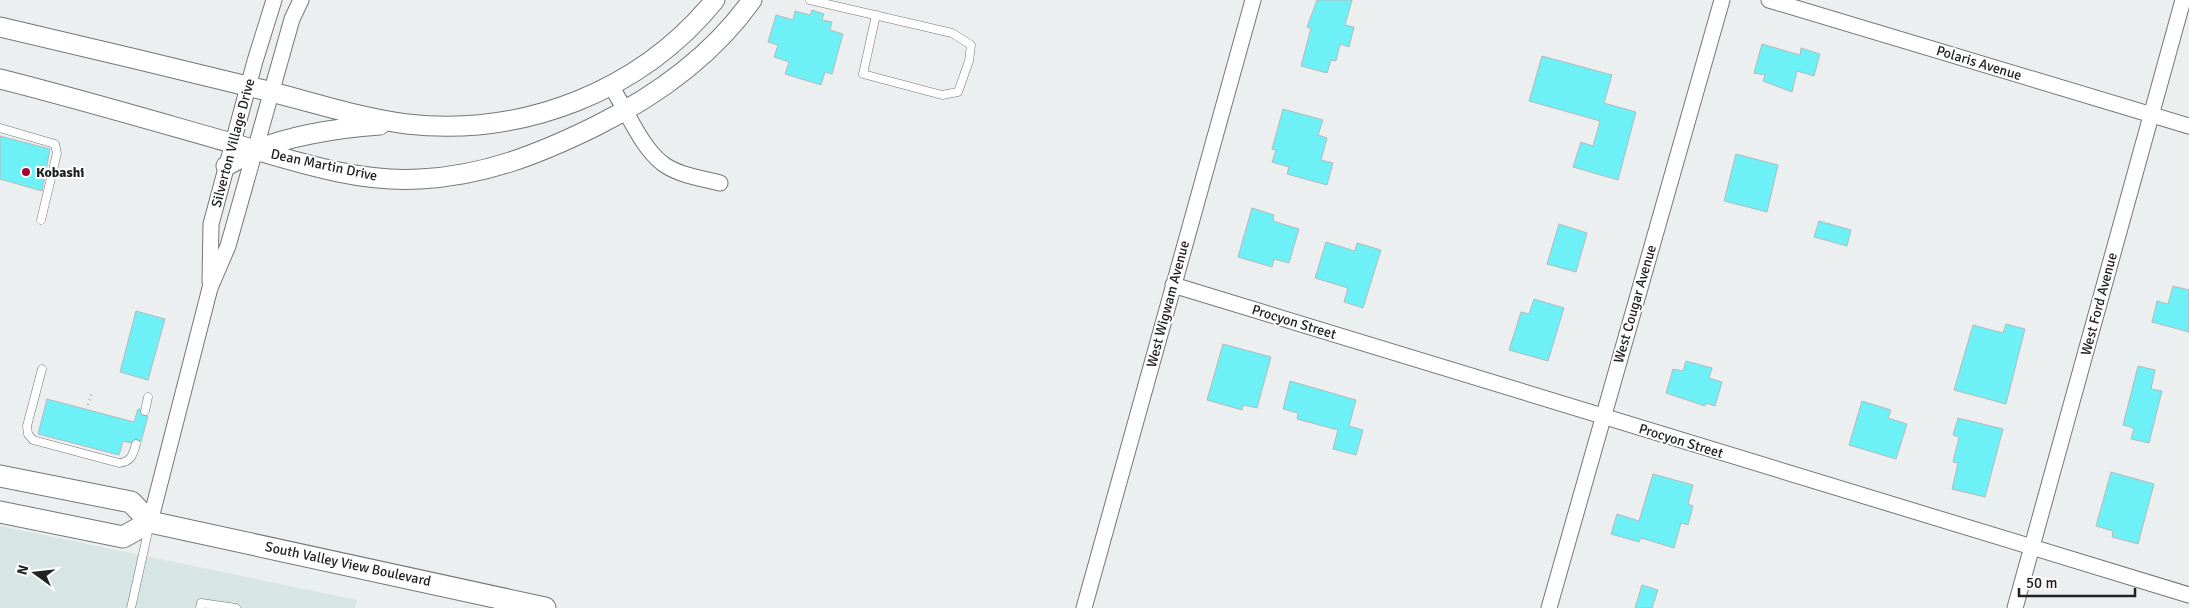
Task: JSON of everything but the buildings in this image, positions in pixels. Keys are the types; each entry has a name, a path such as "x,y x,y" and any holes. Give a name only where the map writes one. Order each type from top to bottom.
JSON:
{"main road":[{"path":"0,476 131,502 150,522 124,537 0,512"},
{"name":"South Valley View Boulevard","path":"150,522 545,608"}],"street":[{"name":"Silverton Village Drive","path":"210,288 211,224 248,86 274,0"},
{"name":"Silverton Village Drive","path":"150,522 210,288 228,246 257,150 292,20 301,0"},
{"path":"0,27 375,118 406,124 441,127 499,122 530,116 577,102 637,71 684,35 715,0"},
{"name":"Dean Martin Drive","path":"0,79 257,150 354,174 379,178 420,179 464,174 530,157 626,110 660,89 688,68 716,42 752,0"},
{"name":"West Wigwam Avenue","path":"1084,608 1253,0"},
{"name":"West Cougar Avenue","path":"1549,608 1722,0"},
{"name":"Polaris Avenue","path":"1769,0 2189,126"},
{"name":"West Ford Avenue","path":"2015,608 2183,0"},
{"path":"611,86 649,151 663,164 685,174 720,183"},
{"path":"226,166 257,150 332,130 406,124"},
{"name":"Procyon Street","path":"1173,285 1603,418 2032,546 2189,595"}],"lane":[{"path":"810,0 876,15 952,33 971,45 969,61 958,92 942,95 863,74 876,15"},
{"path":"0,128 55,144 56,153 41,220"},
{"path":"42,369 27,426 28,434 33,440 119,463 130,459 136,444"},
{"path":"145,410 148,397"},
{"path":"131,608 150,522"},
{"path":"200,608 201,603 236,608"}],"path":[{"path":"88,405 92,391"}],"shaded area":[{"path":"0,526 357,600 355,608 0,608"}],"place":[{"name":"Kobashi","path":"26,172"}]}
